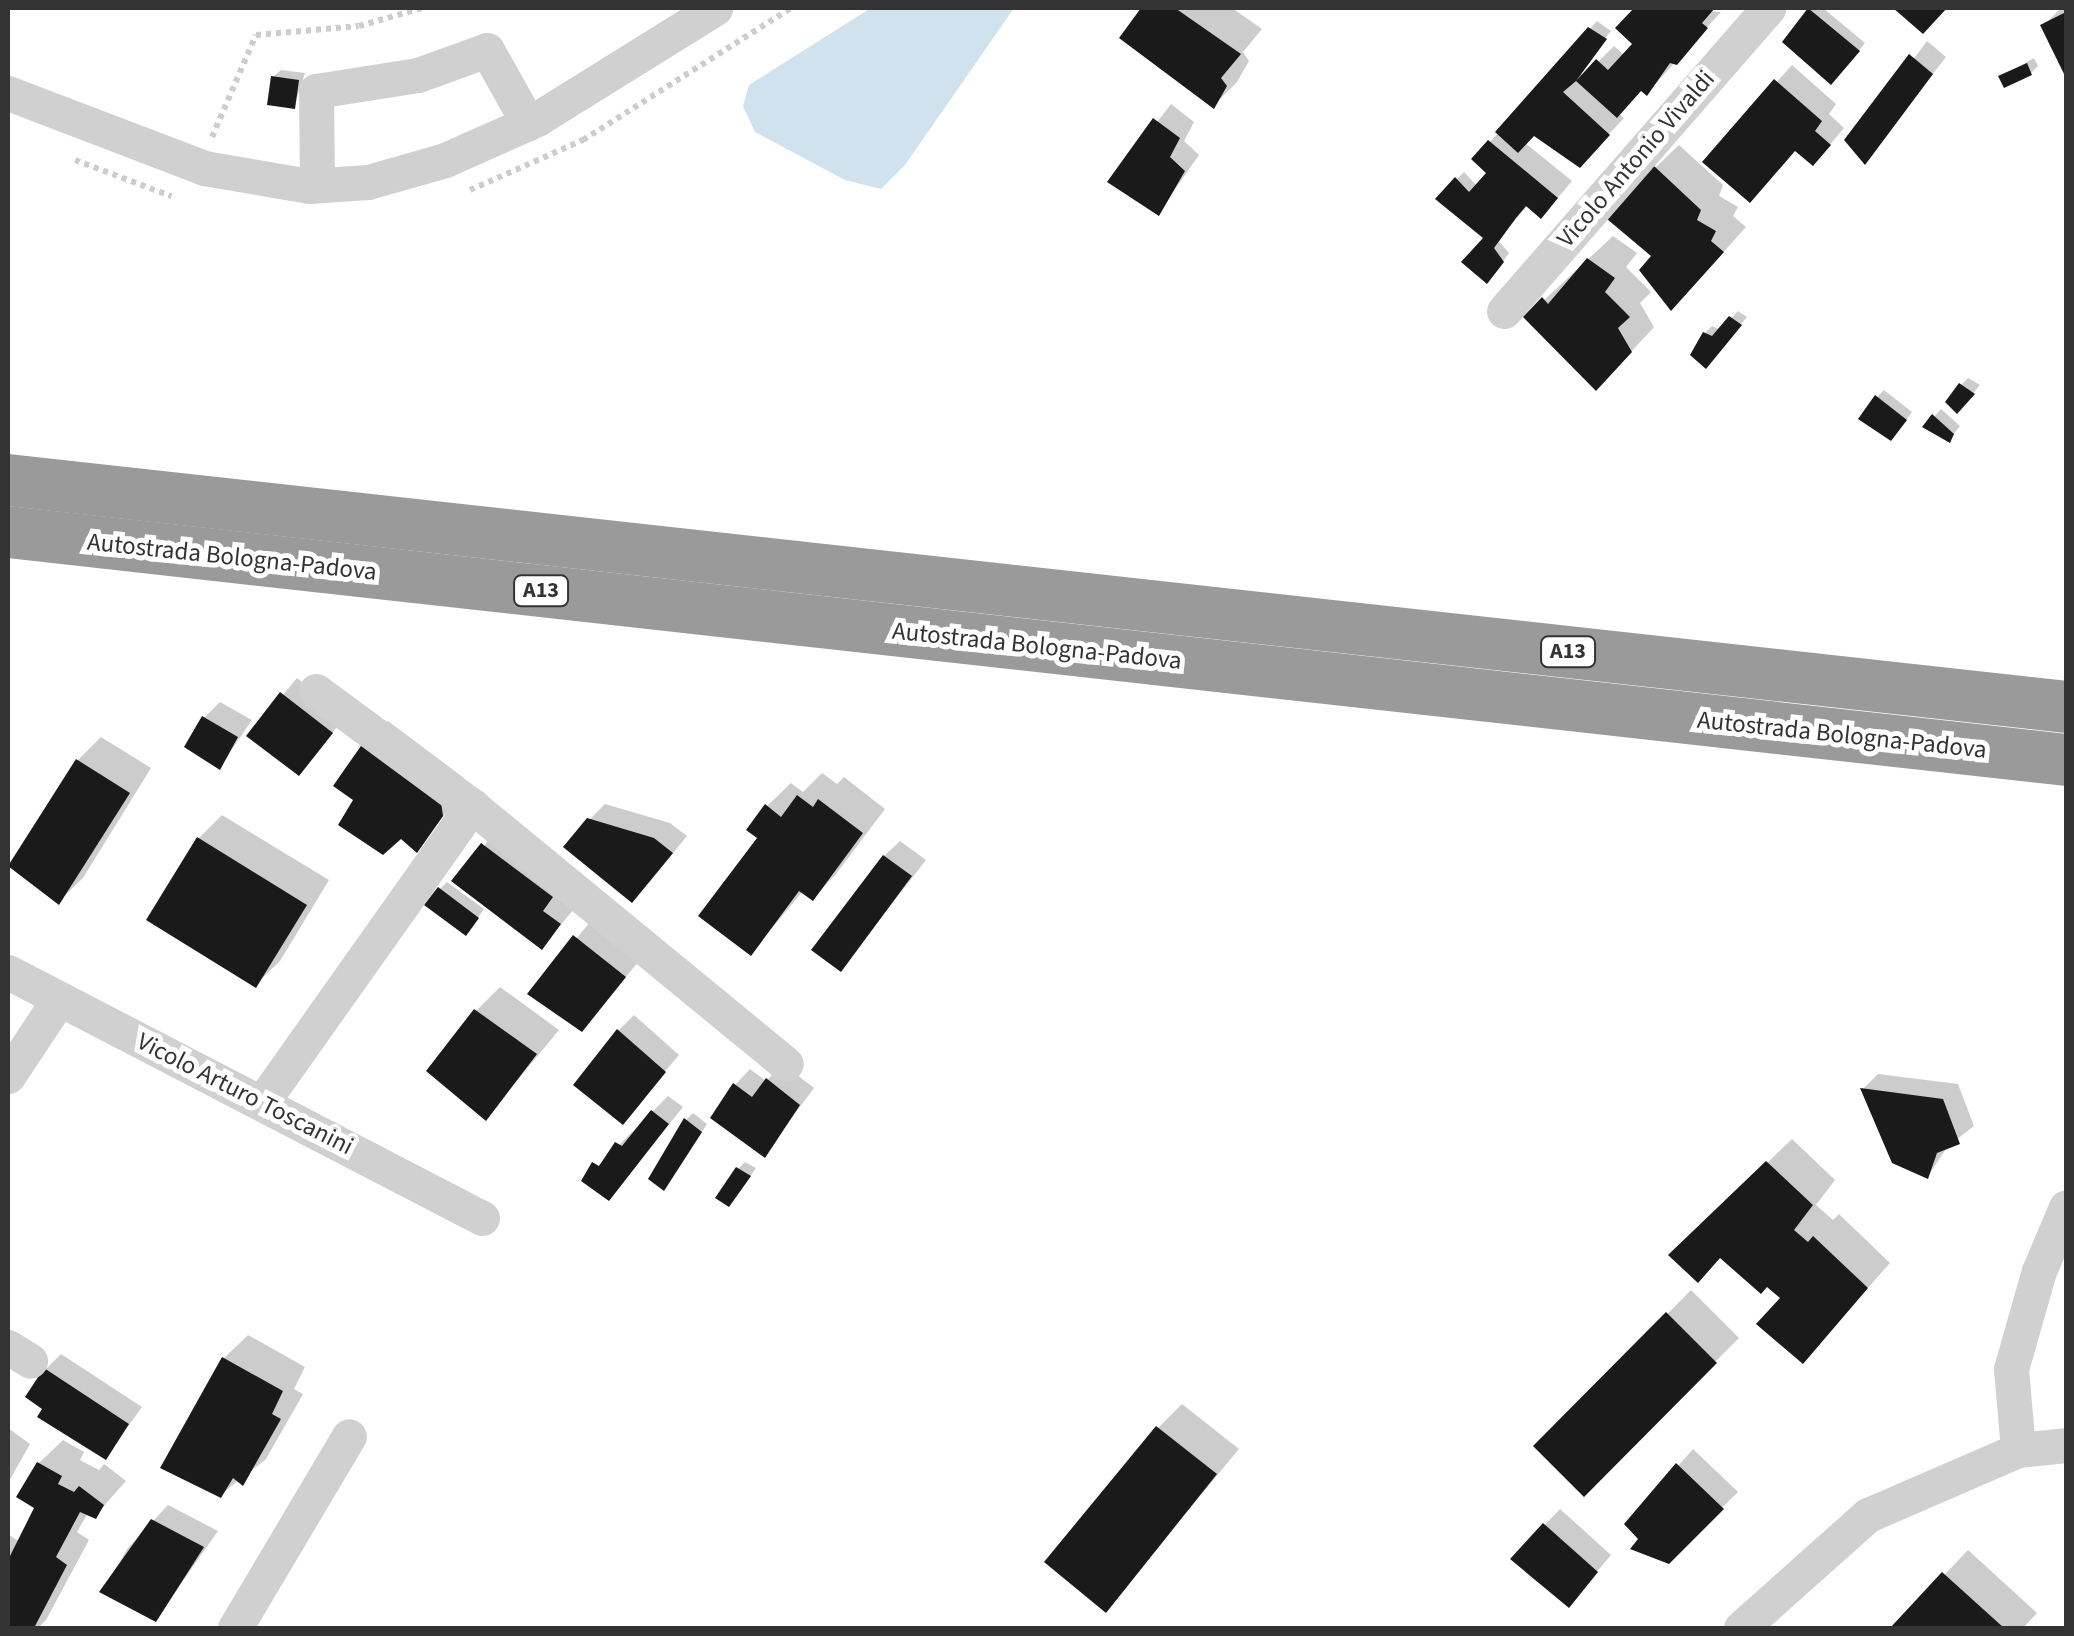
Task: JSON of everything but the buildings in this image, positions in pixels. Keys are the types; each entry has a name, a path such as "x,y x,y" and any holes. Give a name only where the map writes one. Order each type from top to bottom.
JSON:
{"highway":[{"name":"Autostrada Bologna-Padova","path":"8,480 2066,707"},
{"name":"Autostrada Bologna-Padova","path":"8,532 2066,760"}],"street":[{"path":"8,80 23,99 204,168 317,185 368,182 430,164 528,124 715,8"},
{"name":"Vicolo Antonio Vivaldi","path":"1504,311 1768,8"},
{"path":"317,185 316,91 418,75 487,50 528,124"},
{"path":"316,691 472,806 786,1064"},
{"path":"263,1101 472,806"},
{"name":"Vicolo Arturo Toscanini","path":"8,972 482,1218"},
{"path":"8,1076 59,999"},
{"path":"2018,1450 2011,1369 2038,1270 2066,1207"},
{"path":"236,1628 349,1436"},
{"path":"1741,1628 1868,1515 2018,1450 2066,1445"}],"path":[{"path":"212,138 256,35 359,26 422,8"}],"water":[{"path":"871,8 1014,8 905,165 881,189 845,180 755,132 743,106 749,85"}]}
